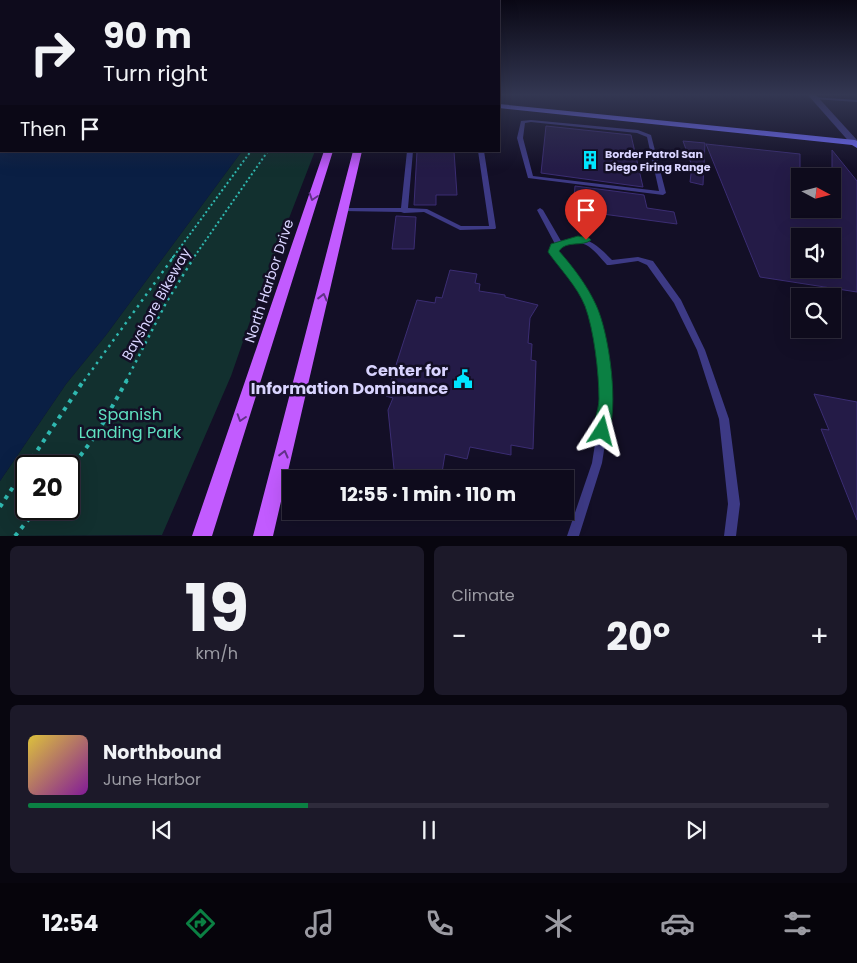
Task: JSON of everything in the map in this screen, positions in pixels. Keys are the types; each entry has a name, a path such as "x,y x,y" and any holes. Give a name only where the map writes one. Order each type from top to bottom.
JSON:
{"main road":[{"name":"North Harbor Drive","path":"202,536 329,152"},
{"path":"263,536 358,152"}],"street":[{"path":"625,119 856,144"},
{"path":"834,119 856,144"}],"lane":[{"path":"559,119 559,124"},
{"path":"636,120 638,132"},
{"path":"523,122 559,124 638,132 648,136 662,193 530,177 520,138 523,122"},
{"path":"404,211 410,152"},
{"path":"344,210 425,210 460,228 492,228 481,152"},
{"path":"540,210 560,244"},
{"path":"573,536 597,463 607,400 600,342 591,306 570,272 554,252 554,247 578,239 592,243 610,263 638,259 650,263 678,302 701,350 724,418 734,504 730,536"}],"path":[{"path":"34,455 79,386 250,152"},
{"name":"Bayshore Bikeway","path":"80,455 104,420 192,259 267,152"},
{"path":"172,257 192,259"},
{"path":"0,507 15,484"},
{"path":"16,536 28,520"}],"green space":[{"name":"Spanish Landing Park","path":"241,152 315,152 257,301 231,376 162,535 0,536 0,481 15,459 15,520 80,520 80,455 18,455 66,384 106,335"}],"water":[{"path":"0,152 241,152 106,335 66,384 18,455 15,455 15,459 0,481"}],"building":[{"name":"Border Patrol San Diego Firing Range","path":"546,126 631,135 643,187 541,173"},
{"path":"683,141 705,143 703,185 690,182 692,166"},
{"path":"706,144 800,154 800,168 791,168 791,218 841,218 841,168 832,168 832,150 857,181 857,292 841,288 760,277"},
{"path":"417,152 454,152 457,195 436,195 436,205 414,205"},
{"path":"575,186 644,195 647,208 674,212 677,224 573,210"},
{"path":"396,216 416,217 414,249 392,249"},
{"name":"Center for Information Dominance","path":"450,270 477,274 475,283 480,284 479,291 505,295 505,297 538,305 530,318 528,343 532,344 531,360 536,361 533,449 511,445 511,455 470,447 467,459 445,454 442,470 394,470 388,410 393,398 386,396 417,300 435,303 436,297 442,298"},
{"path":"814,394 857,402 857,520 821,429 829,430"}],"place":[{"name":"Border Patrol San Diego Firing Range","path":"590,160"},
{"name":"Center for Information Dominance","path":"463,379"}],"route":[{"path":"586,240 578,239 560,244 554,247 554,252 570,272 591,306 600,342 607,400 602,431"}]}
